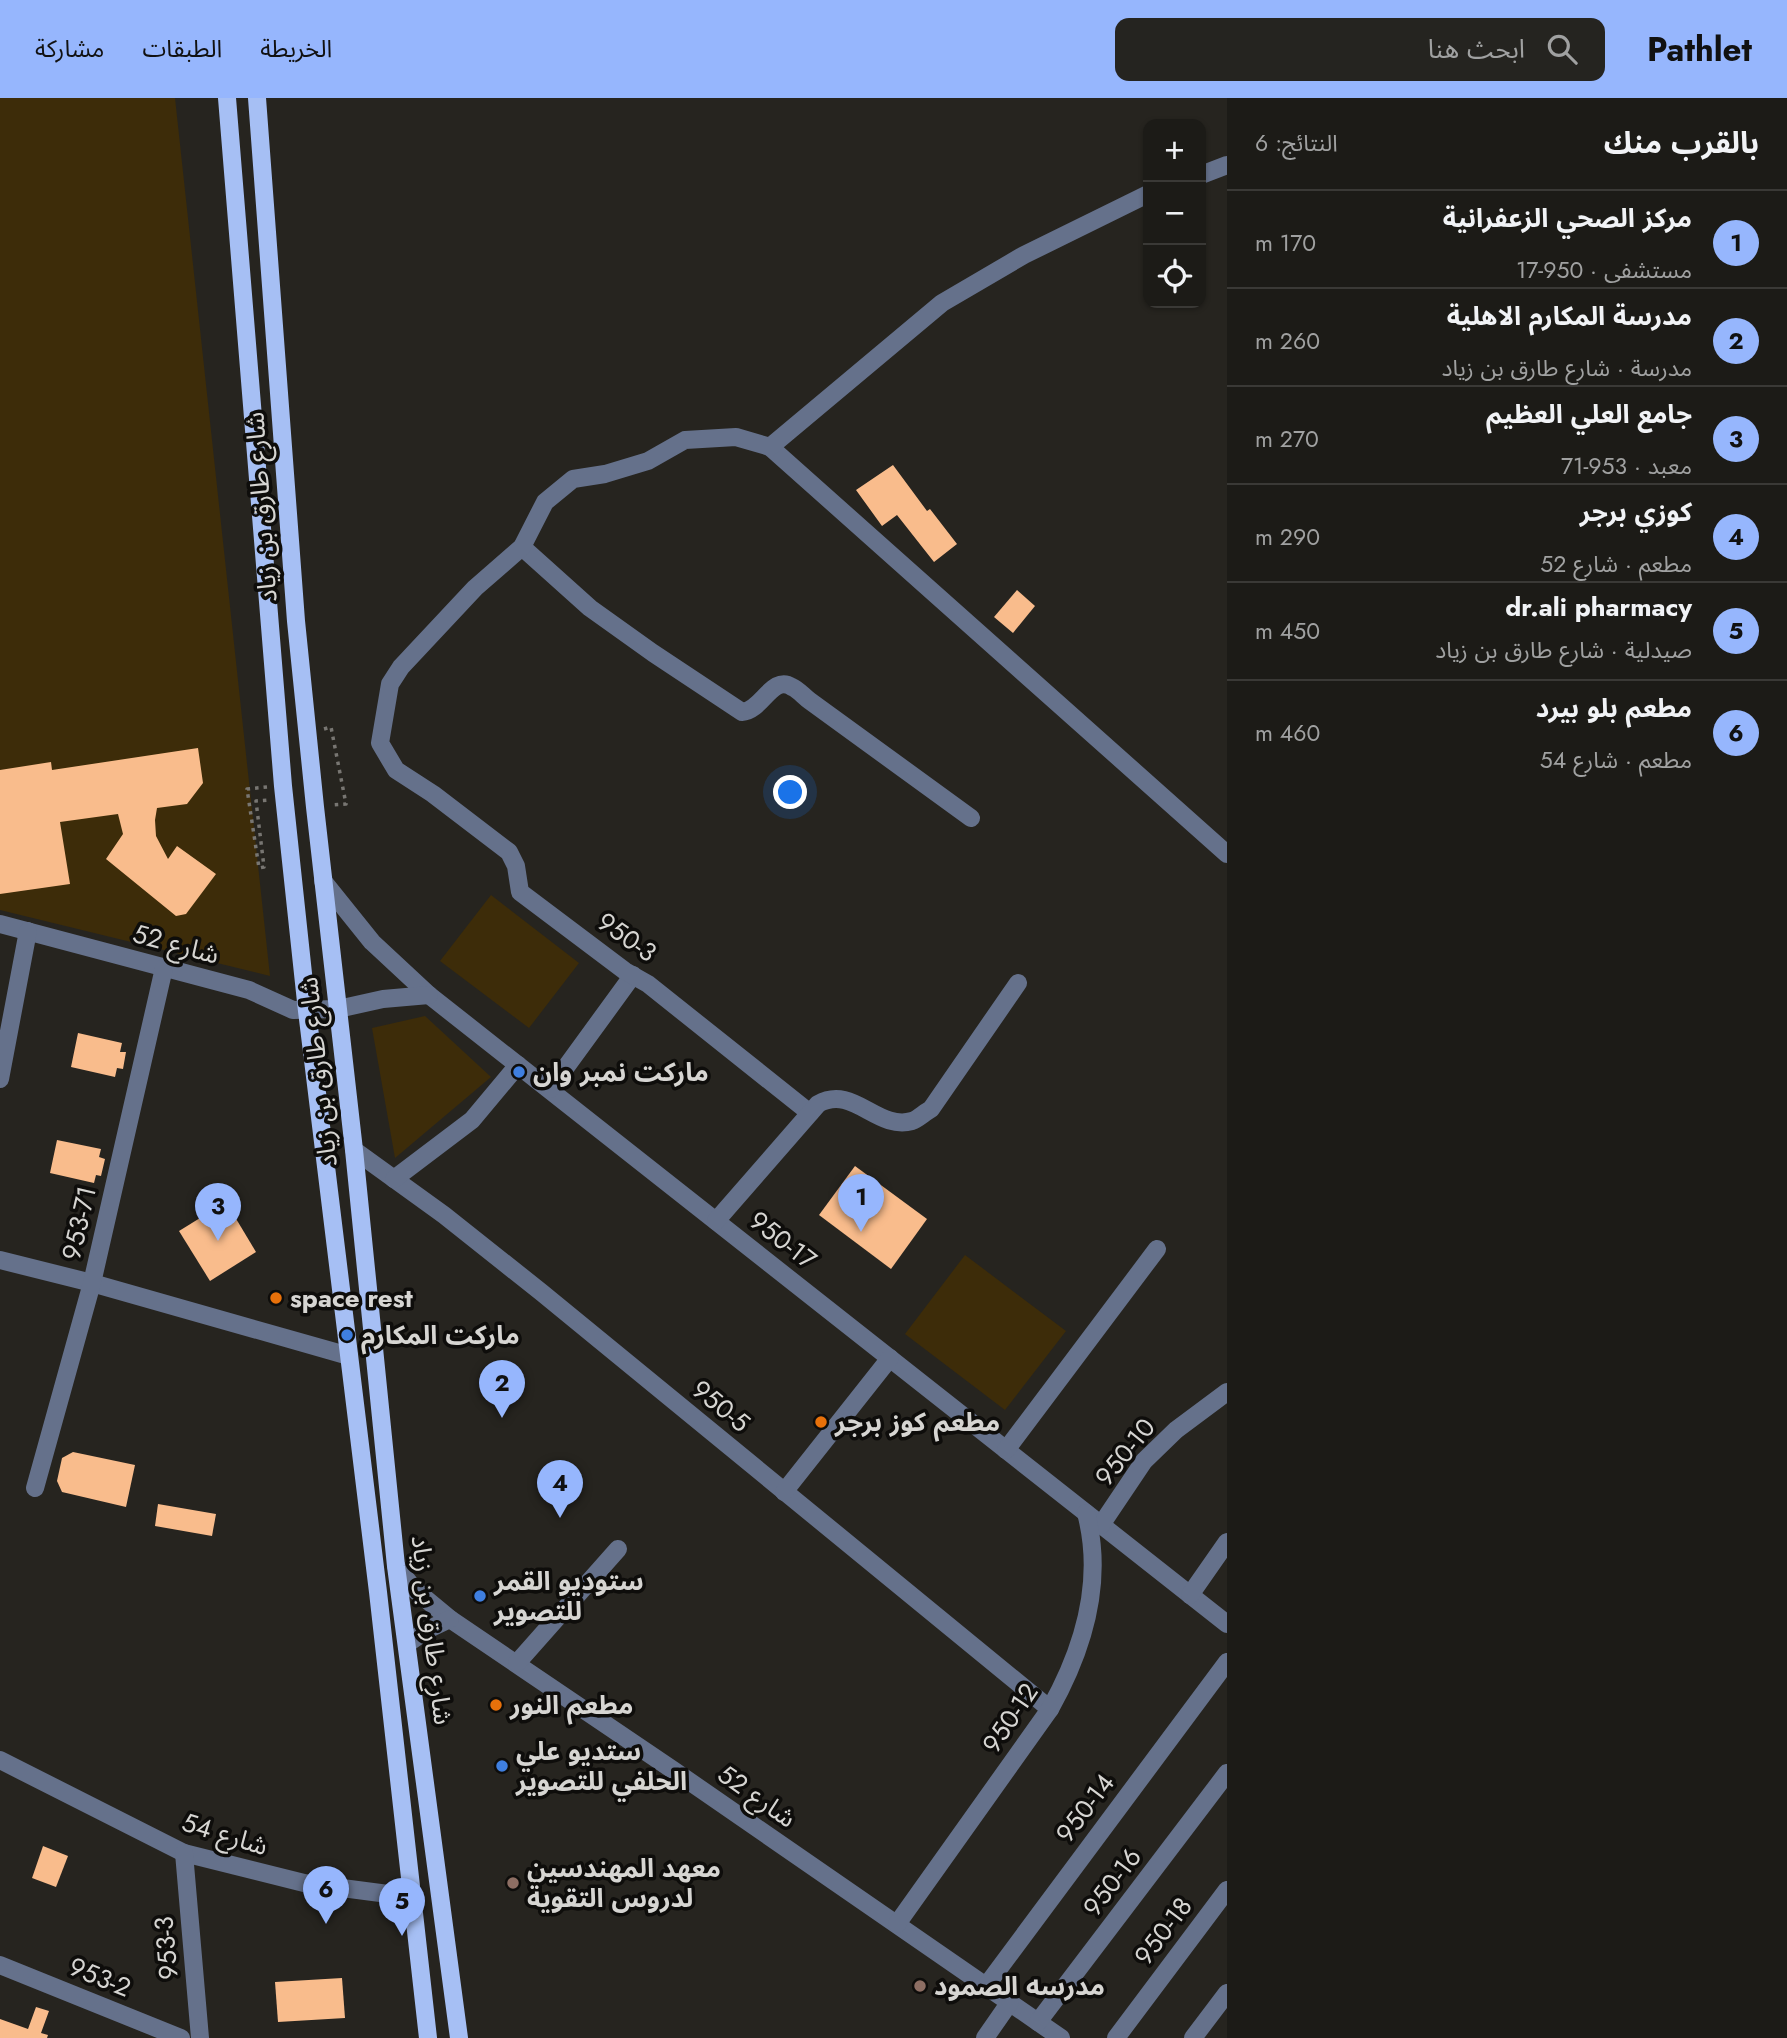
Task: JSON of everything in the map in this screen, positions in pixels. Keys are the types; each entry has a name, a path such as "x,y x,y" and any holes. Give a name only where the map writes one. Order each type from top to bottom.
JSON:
{"main road":[{"name":"شارع طارق بن زياد","path":"228,98 283,786 428,2038"},
{"name":"شارع طارق بن زياد","path":"257,98 296,621 397,1566 458,2038"}],"street":[{"path":"1206,173 1227,165"},
{"path":"770,447 942,303 1024,255 1143,196"},
{"path":"971,818 790,685 780,684 758,705 742,712 590,608 523,547 545,502 573,479 605,474 648,461 685,440 736,437 770,447 1227,854"},
{"name":"950-3","path":"523,547 475,589 401,667 390,684 380,743 396,770 433,794 509,852 516,866 520,892 648,984 810,1113"},
{"name":"950-17","path":"323,881 372,942 429,995 1227,1624"},
{"name":"شارع 52","path":"0,924 249,990 282,1007 307,1011 338,1009 383,999 429,995"},
{"path":"0,1079 28,931"},
{"name":"953-71","path":"35,1488 92,1283 164,968"},
{"path":"550,1089 633,975"},
{"path":"716,1220 817,1104 828,1098 840,1097 889,1120 912,1121 931,1108 1018,984"},
{"path":"394,1179 472,1119 518,1065"},
{"name":"950-5","path":"354,1150 541,1292 1050,1709"},
{"path":"1006,1450 1157,1249"},
{"path":"0,1260 92,1283 349,1356"},
{"path":"784,1492 890,1358"},
{"name":"950-10","path":"1101,1525 1144,1461 1176,1430 1227,1392"},
{"name":"950-12","path":"897,1924 1050,1709 1074,1662 1088,1612 1093,1560 1086,1513"},
{"path":"1190,1595 1227,1542"},
{"path":"517,1663 618,1549"},
{"name":"شارع 52","path":"397,1566 415,1590 450,1619 1061,2038"},
{"path":"407,1644 450,1619"},
{"name":"950-14","path":"986,1986 1227,1662"},
{"name":"شارع 54","path":"0,1760 184,1853 304,1883 411,1897"},
{"name":"950-16","path":"1038,2022 1227,1773"},
{"name":"953-3","path":"184,1853 200,2038"},
{"name":"950-18","path":"1116,2038 1227,1890"},
{"name":"953-2","path":"0,1965 181,2038"},
{"path":"1193,2038 1227,1993"},
{"path":"985,2038 1010,2002"}],"path":[{"path":"325,741 324,728 331,727 344,793"},
{"path":"256,801 264,867 259,868 247,789 283,786"}],"shaded area":[{"path":"0,98 175,98 270,976 0,910"},
{"path":"491,895 579,963 529,1028 440,961"},
{"path":"425,1016 491,1077 395,1158 372,1028"},
{"path":"965,1255 1066,1331 1005,1410 905,1334"}],"building":[{"path":"893,465 927,511 930,509 957,544 934,562 897,515 882,526 856,490"},
{"path":"1017,590 1035,606 1013,633 994,617"},
{"path":"198,748 203,783 187,804 157,808 155,820 156,836 168,859 177,846 216,874 186,914 176,916 106,859 123,834 118,814 60,822 70,884 0,894 0,770 51,762 52,770"},
{"path":"78,1033 122,1043 120,1052 126,1052 123,1069 117,1068 115,1077 71,1067"},
{"path":"57,1140 101,1149 99,1157 105,1159 101,1176 96,1175 94,1183 50,1173"},
{"path":"855,1166 927,1219 891,1269 819,1215"},
{"path":"226,1202 256,1252 210,1281 179,1231"},
{"path":"73,1452 135,1465 126,1507 62,1492 57,1481 62,1458"},
{"path":"158,1504 216,1514 212,1536 155,1526"},
{"path":"43,1846 68,1856 56,1887 32,1878"},
{"path":"342,1978 345,2018 278,2022 275,1982"},
{"path":"36,2007 49,2011 41,2033 48,2035 47,2038 0,2038 0,2019 28,2029"}],"place":[{"name":"ماركت نمبر وان","path":"519,1072"},
{"name":"مركز الصحي الزعفرانية","path":"861,1232"},
{"name":"جامع العلي العظيم","path":"218,1241"},
{"name":"space rest","path":"276,1298"},
{"name":"ماركت المكارم","path":"347,1335"},
{"name":"مدرسة المكارم الاهلية","path":"502,1418"},
{"name":"مطعم كوز برجر","path":"821,1422"},
{"name":"كوزي برجر","path":"560,1518"},
{"name":"ستوديو القمر للتصوير","path":"480,1596"},
{"name":"مطعم النور","path":"496,1705"},
{"name":"ستديو علي الحلفي للتصوير","path":"502,1766"},
{"name":"معهد المهندسين لدروس التقوية","path":"513,1883"},
{"name":"مطعم بلو بيرد","path":"326,1924"},
{"name":"dr.ali pharmacy","path":"402,1936"},
{"name":"مدرسه الصمود","path":"920,1986"}]}
